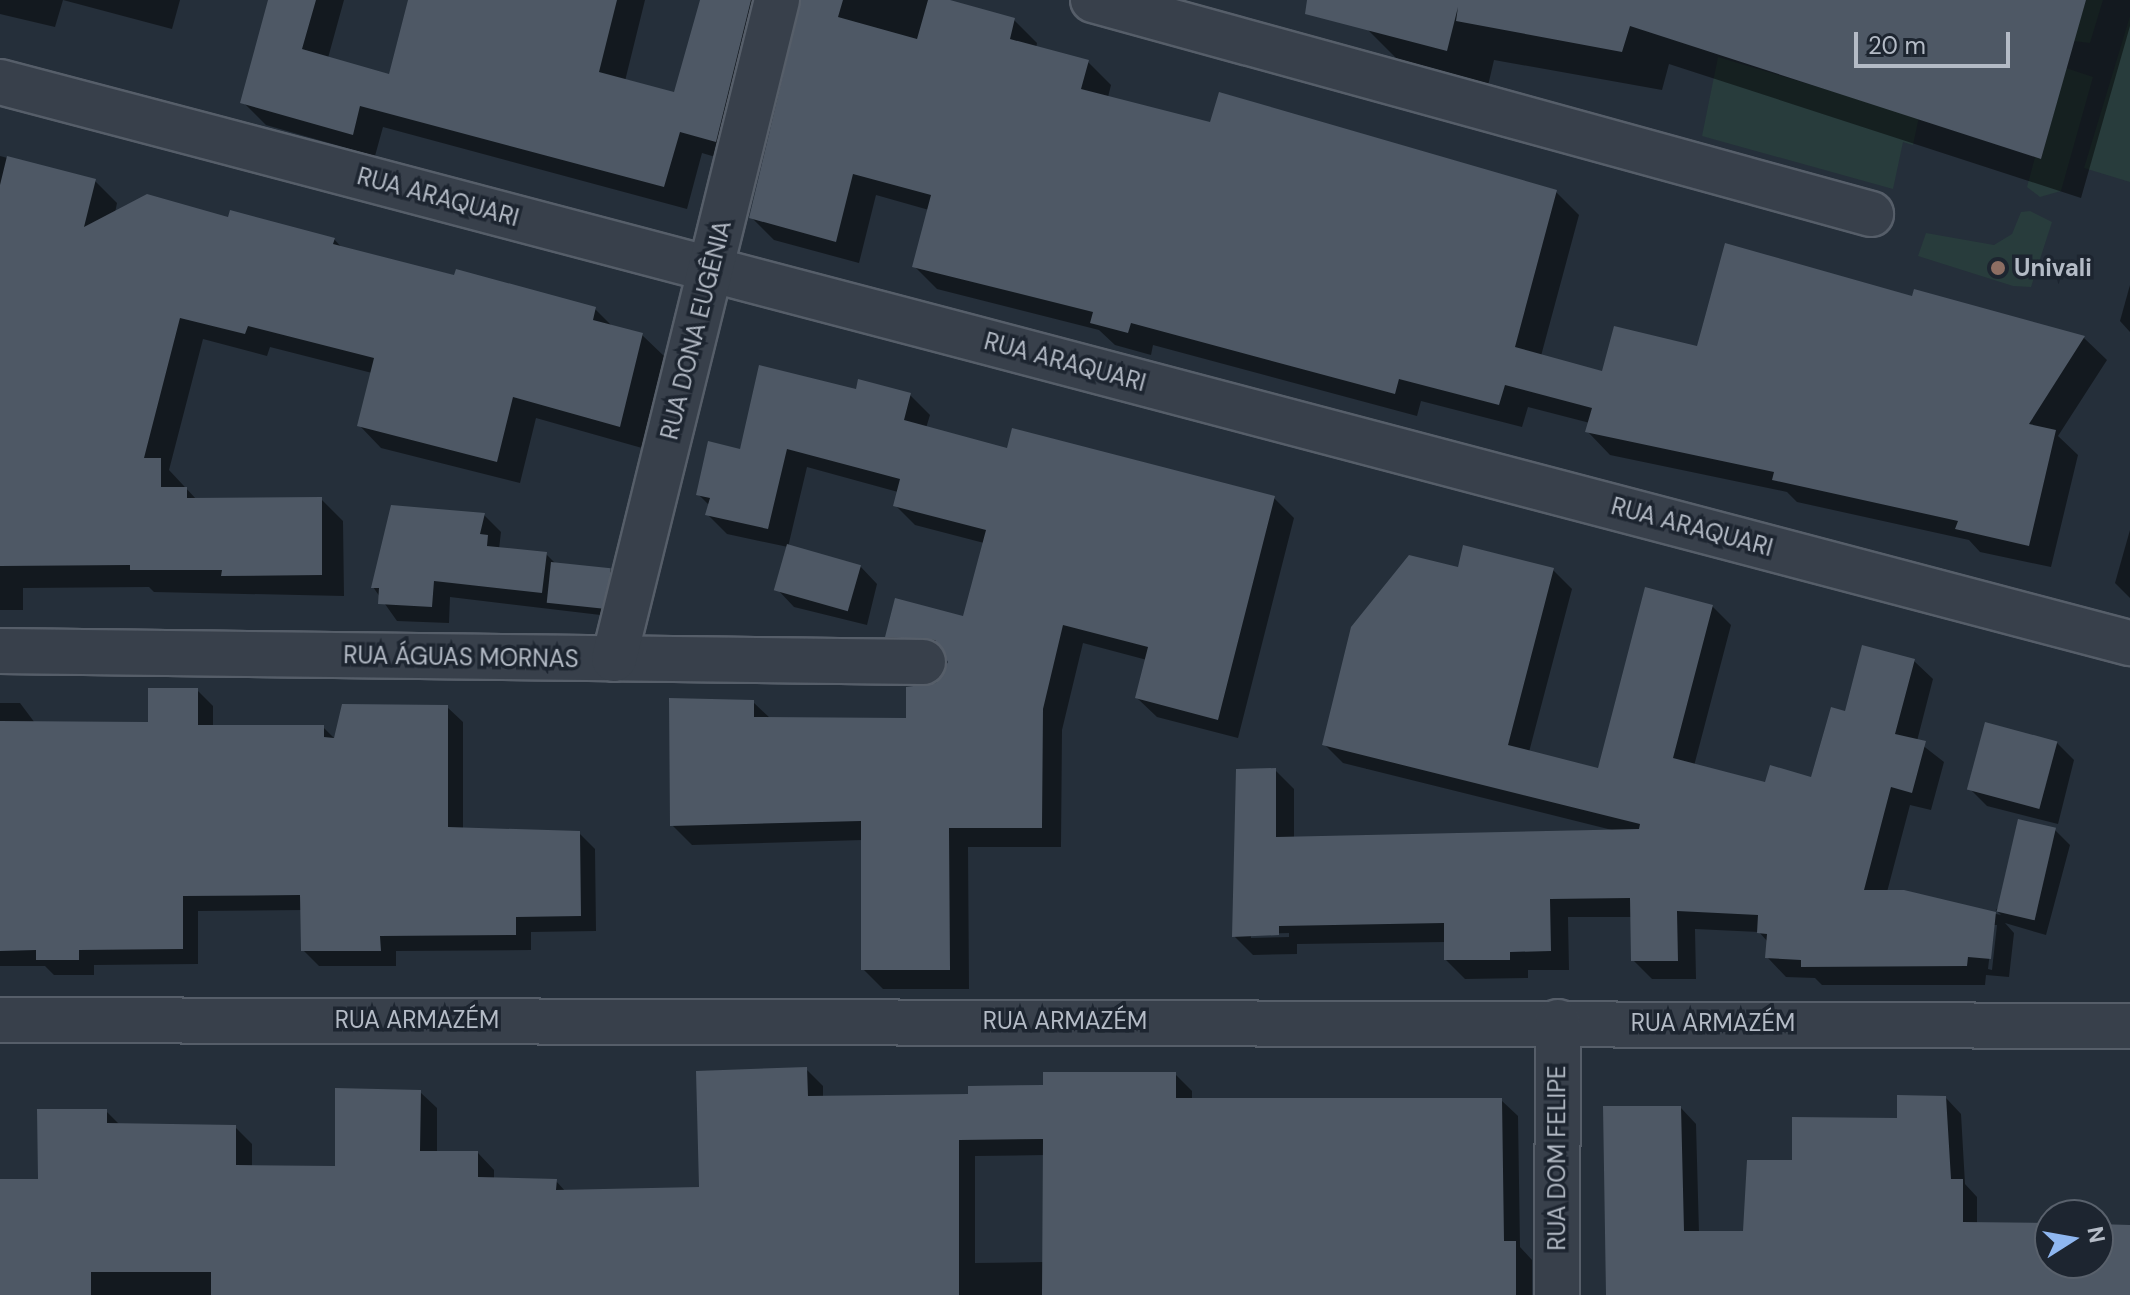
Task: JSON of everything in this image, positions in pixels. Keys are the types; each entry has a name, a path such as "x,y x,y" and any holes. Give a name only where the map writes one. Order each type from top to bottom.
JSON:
{"street":[{"name":"RUA DONA EUGÊNIA","path":"614,659 777,0"},
{"path":"1093,0 1871,214"},
{"name":"RUA ARAQUARI","path":"0,82 2130,643"},
{"name":"RUA ÁGUAS MORNAS","path":"0,651 923,662"},
{"name":"RUA ARMAZÉM","path":"0,1020 2130,1026"},
{"name":"RUA DOM FELIPE","path":"1557,1295 1558,1022"}],"green space":[{"path":"2086,0 2103,0 2090,43 2073,41"},
{"path":"2130,16 2130,182 2084,168"},
{"path":"1718,57 1919,117 1913,145 1903,142 1893,189 1702,136"},
{"path":"2066,68 2093,77 2061,191 2040,197 2027,187 2035,157 2041,159"},
{"path":"2030,211 2052,222 2031,287 2013,286 1918,256 1926,233 1994,245 2012,234 2021,212"}],"building":[{"path":"268,0 316,0 302,49 389,74 408,0 617,0 599,72 674,92 700,0 751,0 716,142 680,132 664,187 360,106 353,135 240,103"},
{"path":"801,0 843,0 838,17 917,39 928,0 950,0 1015,18 1010,39 1089,60 1081,89 1210,122 1219,92 1557,190 1515,347 1602,371 1614,326 1697,346 1725,243 1912,296 1914,289 2085,336 2029,424 2056,430 2029,546 1955,529 1958,521 1772,480 1774,472 1585,432 1592,408 1505,385 1499,405 1399,379 1395,394 1131,323 1128,333 1090,323 1093,312 912,267 931,195 853,174 836,242 749,218"},
{"path":"1307,0 2086,0 2041,159 1630,26 1622,52 1456,21 1458,7 1447,51 1305,14"},
{"path":"7,156 96,179 84,227 147,194 228,217 230,210 335,238 333,244 454,275 456,269 596,307 593,320 643,333 620,427 513,397 497,462 357,426 374,358 248,326 245,334 180,318 144,458 161,458 161,487 187,487 187,498 322,497 322,575 221,576 222,570 130,570 130,565 0,566 0,185"},
{"path":"759,365 856,389 858,379 911,393 904,420 1007,448 1012,428 1275,496 1218,720 1135,698 1148,647 1063,625 1043,709 1042,828 949,828 950,970 861,970 861,821 670,826 669,698 754,700 754,717 906,718 906,687 936,683 948,662 935,640 885,637 895,598 963,616 986,530 893,506 900,479 787,449 768,529 705,515 710,498 696,495 708,441 740,449"},
{"path":"391,505 485,513 480,534 488,535 487,546 547,552 542,593 434,581 432,607 378,604 379,588 371,588"},
{"path":"787,544 861,565 848,611 774,590"},
{"path":"1463,545 1554,568 1508,745 1598,768 1645,587 1713,605 1673,758 1765,782 1770,765 1811,777 1831,707 1845,711 1862,645 1915,659 1895,734 1926,741 1912,793 1891,787 1864,890 1904,890 1996,912 1991,959 1968,957 1967,966 1801,967 1801,960 1765,958 1767,934 1757,933 1758,915 1677,911 1678,961 1631,961 1630,898 1550,899 1551,951 1510,952 1510,960 1444,960 1444,923 1279,926 1279,935 1232,937 1236,769 1276,768 1276,837 1639,829 1640,824 1322,745 1351,627 1409,555 1458,567"},
{"path":"551,562 611,568 606,609 547,603"},
{"path":"148,688 198,688 198,725 324,725 324,737 334,738 342,704 448,705 448,827 580,831 581,916 516,917 516,935 380,936 381,951 301,951 300,895 183,896 183,949 79,950 79,960 36,960 36,950 0,951 0,721 148,722"},
{"path":"1985,722 2057,741 2039,809 1967,790"},
{"path":"2018,819 2056,828 2035,920 1997,912"},
{"path":"807,1067 808,1096 968,1094 968,1086 1043,1085 1043,1072 1176,1072 1176,1098 1502,1098 1504,1241 1516,1241 1516,1295 1042,1295 1043,1139 959,1140 959,1295 211,1295 211,1272 91,1272 91,1295 0,1295 0,1179 38,1179 37,1109 107,1109 107,1123 236,1125 236,1165 335,1166 335,1088 421,1090 420,1151 478,1151 478,1177 557,1179 556,1190 699,1187 696,1071"},
{"path":"1897,1095 1946,1096 1951,1179 1963,1179 1963,1222 2034,1223 2034,1279 2114,1279 2114,1224 2130,1225 2130,1295 1606,1295 1603,1106 1681,1106 1684,1231 1743,1231 1747,1160 1792,1160 1792,1117 1897,1118"}],"place":[{"name":"Univali","path":"1998,268"}]}
